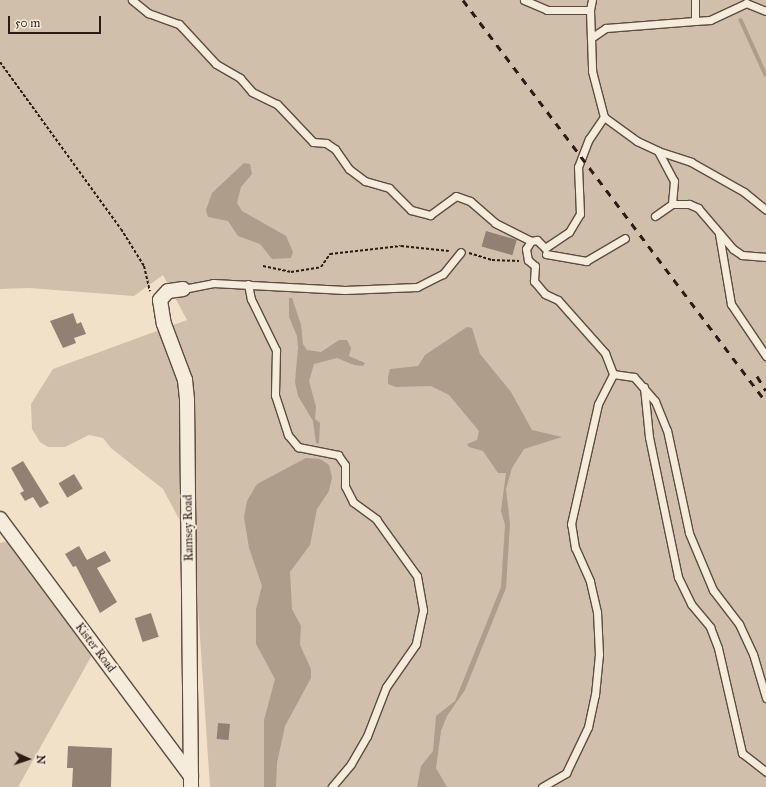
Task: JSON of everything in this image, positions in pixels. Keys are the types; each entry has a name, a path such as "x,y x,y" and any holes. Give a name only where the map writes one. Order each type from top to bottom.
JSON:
{"street":[{"path":"160,300 168,291 183,289"},
{"name":"Ramsey Road","path":"160,300 164,324 185,380 188,400 191,782"},
{"name":"Kister Road","path":"0,519 191,782"}],"lane":[{"path":"132,0 148,13 179,24 216,64 240,78 252,92 277,104 312,142 326,143 335,149 350,168 365,181 389,188 411,210 430,215 456,196 470,201 495,224 531,241 537,240 545,248 569,232 580,214 578,167 589,139 604,117"},
{"path":"524,0 547,10 590,10"},
{"path":"592,0 590,10 592,71 604,117 620,130 658,151 691,162 744,192 766,210"},
{"path":"695,0 696,21"},
{"path":"591,38 606,28 710,20 746,3 766,11"},
{"path":"658,151 674,180 672,204"},
{"path":"655,216 672,204 688,204 698,208 718,234 742,255 766,258"},
{"path":"718,234 731,304 766,356"},
{"path":"546,254 586,261 624,238"},
{"path":"531,241 526,249 528,260 535,266 534,281 545,294 558,300 605,353 613,374 598,404 571,524 575,548 590,581 597,612 599,654 595,695 588,727 566,773 542,787"},
{"path":"183,289 213,283 345,290 417,287 443,274 461,252"},
{"path":"248,284 251,298 276,350 275,394 288,435 298,447 338,455 345,465 345,486 353,502 376,519 417,576 423,610 416,644 386,687 367,736 351,764 332,787"},
{"path":"613,374 634,377 644,385 655,401 667,430 689,533 713,590 739,624 753,654 766,698"},
{"path":"644,385 649,437 678,577 691,604 710,627 718,648 742,754 766,772"}],"path":[{"path":"0,62 121,228 144,266 150,292 160,300"},
{"path":"262,266 291,272 321,267 330,254 401,246 461,252 507,262 528,260"}],"shaded area":[{"path":"0,0 766,0 766,787 210,787 194,547 163,489 111,448 103,438 89,435 65,447 48,447 40,442 32,429 31,404 53,369 187,320 163,275 134,296 29,288 0,289"},
{"path":"244,163 250,164 252,174 241,187 237,203 242,211 286,236 293,252 291,258 272,259 260,244 238,236 228,221 208,217 206,210 212,193"},
{"path":"289,298 292,298 301,325 303,344 307,350 321,352 339,340 347,340 351,348 349,356 365,363 363,366 354,365 337,358 314,364 309,381 316,407 315,419 320,423 319,444 316,443 313,421 298,396 295,382 298,348 297,336 289,317"},
{"path":"467,327 472,328 480,354 511,392 532,430 562,437 524,449 512,468 506,489 510,524 506,588 465,690 447,716 441,731 436,768 447,787 417,787 421,766 433,751 436,716 455,701 501,587 505,525 501,511 506,473 498,473 483,451 469,447 467,444 477,440 479,431 449,395 431,386 396,387 388,384 388,377 390,369 418,366 425,355"},
{"path":"306,458 320,459 329,465 332,477 329,491 317,509 310,545 290,572 292,609 301,626 300,645 311,669 311,678 285,726 277,763 276,787 264,787 264,720 275,679 256,644 256,609 262,586 249,548 244,517 247,501 257,484"},
{"path":"9,541 92,655 18,787 0,787 0,543"}],"building":[{"path":"486,231 517,240 512,255 482,246"},
{"path":"73,313 77,324 81,322 86,334 74,338 76,343 63,348 50,321"},
{"path":"23,461 49,503 40,508 33,497 25,501 20,493 24,491 11,468"},
{"path":"74,474 83,489 67,498 59,483"},
{"path":"79,546 87,560 105,551 111,561 97,568 117,602 100,613 76,566 73,567 65,554"},
{"path":"151,613 159,637 143,642 135,618"},
{"path":"218,723 230,724 229,740 217,739"},
{"path":"68,746 112,748 111,787 72,787 73,768 67,768"}],"waterway":[{"path":"741,20 766,75"}],"railway":[{"path":"463,0 766,402"},
{"path":"757,376 766,391"}]}
